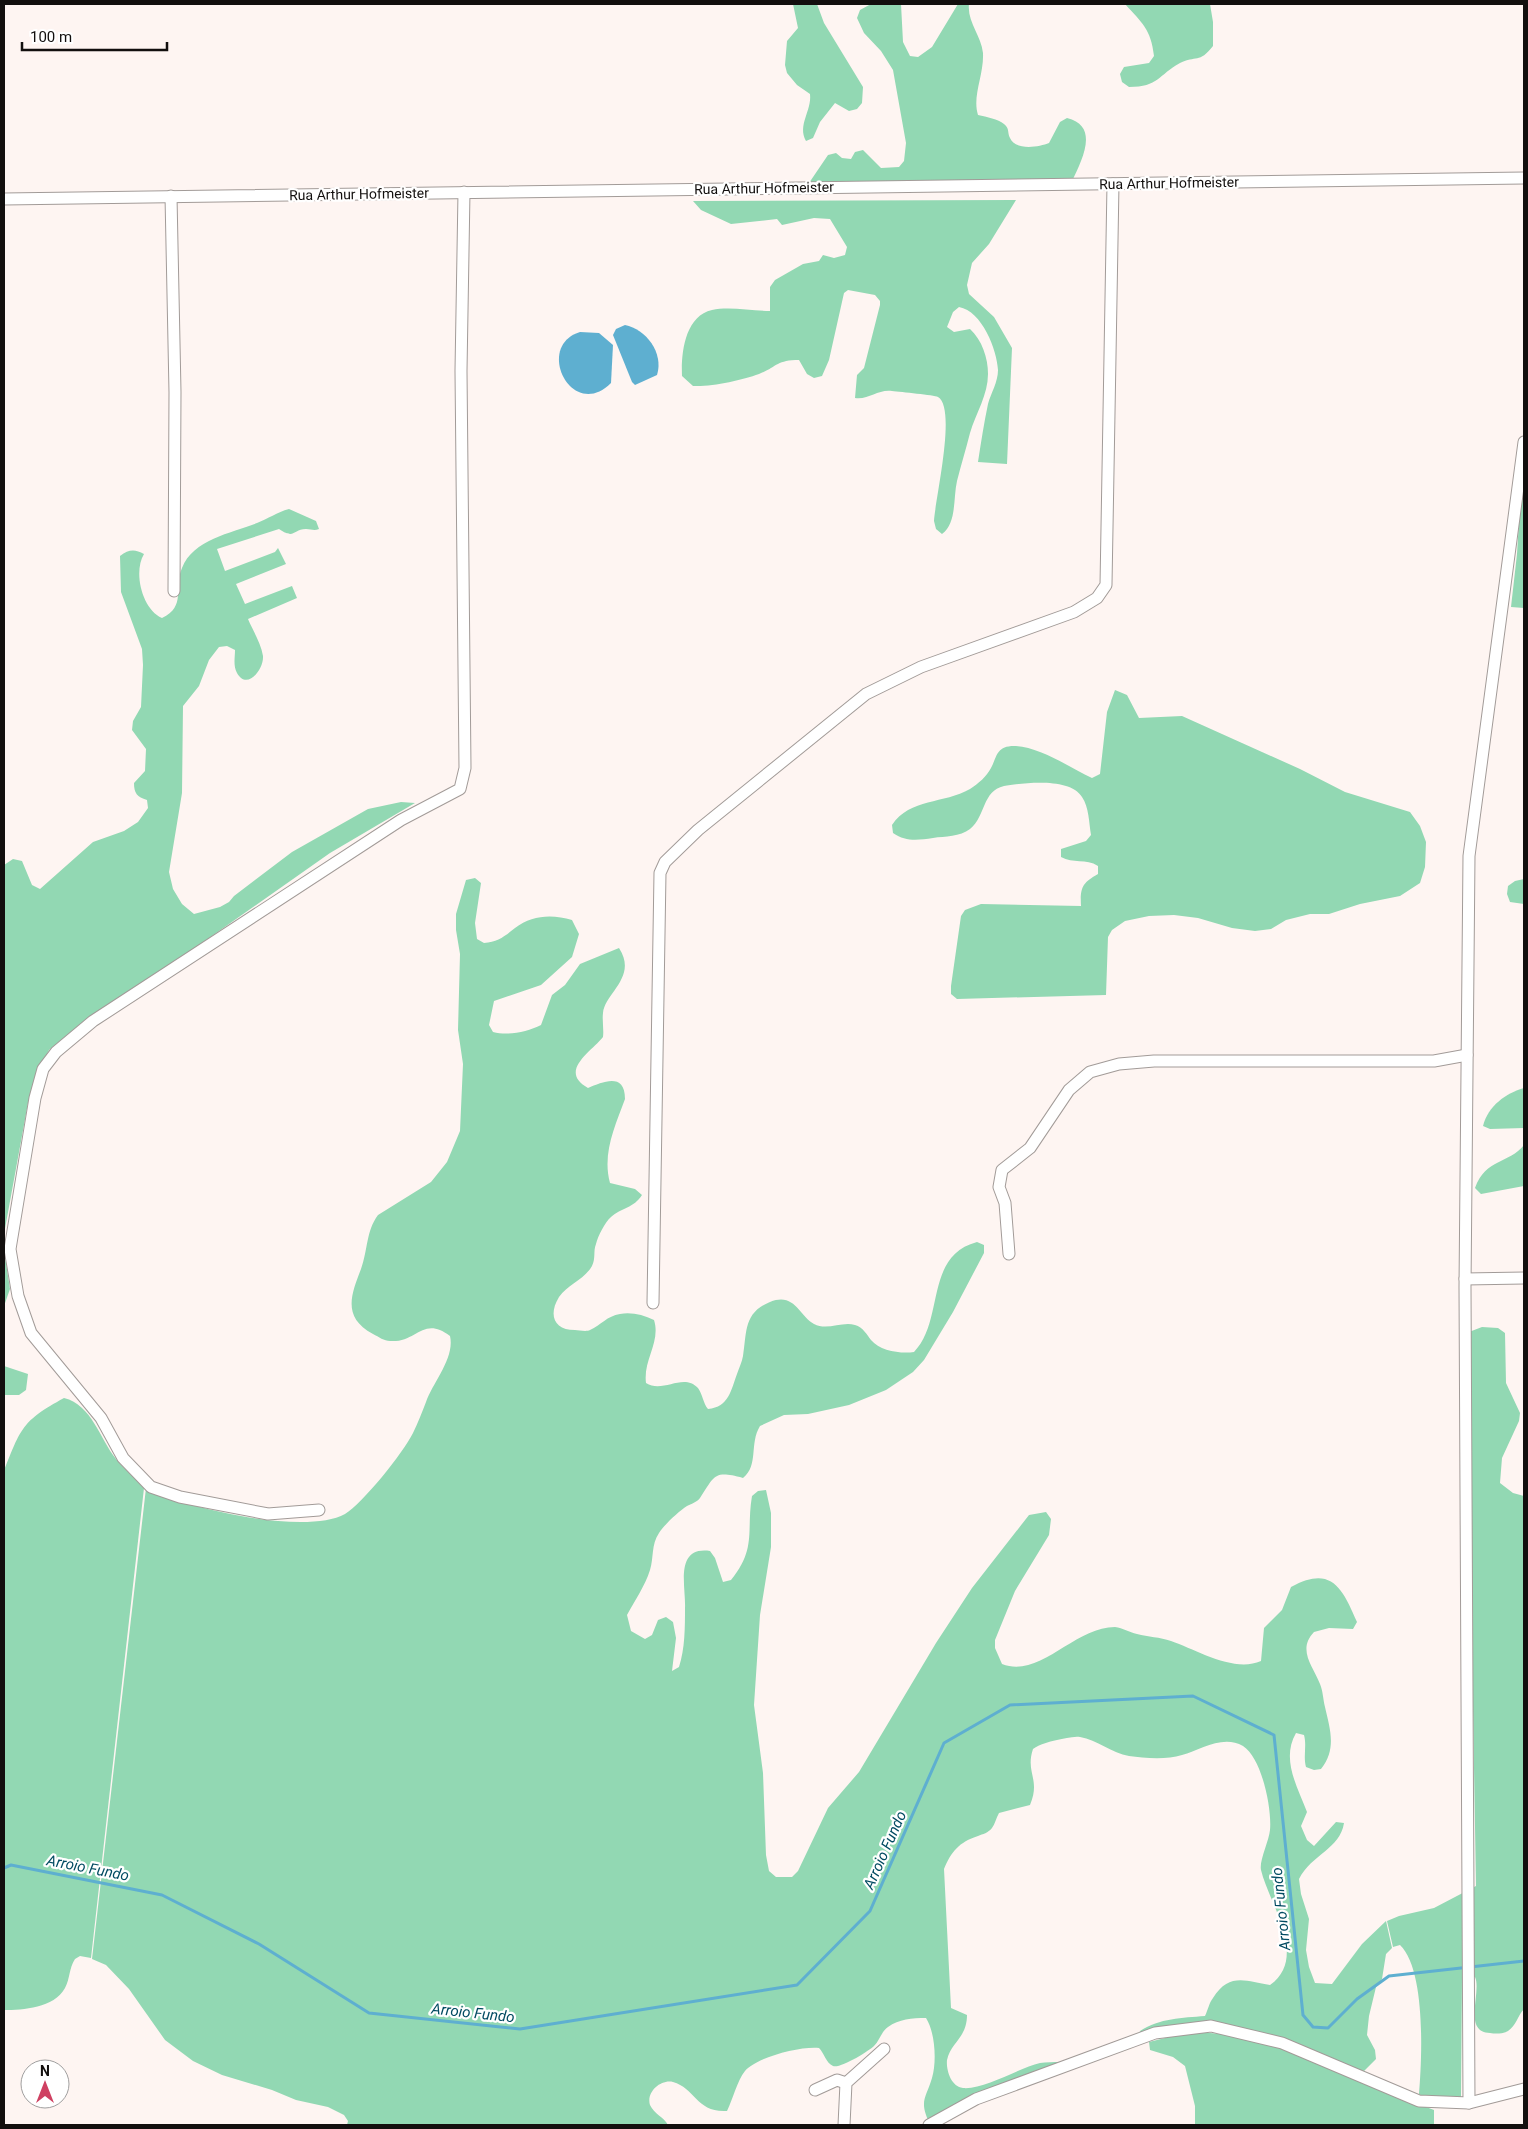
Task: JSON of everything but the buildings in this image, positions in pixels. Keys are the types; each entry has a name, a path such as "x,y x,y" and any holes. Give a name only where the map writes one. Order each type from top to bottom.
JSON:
{"street":[{"name":"Rua Arthur Hofmeister","path":"4,198 1524,178"},
{"path":"653,1303 660,873 665,862 698,830 866,694 921,667 1074,612 1097,598 1106,585 1113,184"},
{"path":"319,1510 268,1514 180,1497 151,1487 123,1458 101,1418 32,1333 18,1296 10,1248 36,1098 43,1069 56,1052 93,1021 225,933 401,820 460,789 465,768 461,381 464,192"},
{"path":"171,196 174,392 174,591"},
{"path":"1469,2103 1465,1279 1469,856 1524,442"},
{"path":"1009,1254 1005,1203 999,1187 1002,1170 1030,1148 1069,1090 1090,1072 1119,1064 1154,1061 1434,1061 1468,1055"},
{"path":"1465,1279 1524,1278"},
{"path":"936,2123 976,2099 1155,2033 1211,2026 1282,2043 1419,2101 1469,2103 1524,2089"},
{"path":"844,2125 846,2082 884,2049"},
{"path":"815,2090 837,2080 846,2082"}],"green space":[{"path":"793,4 817,4 824,23 863,87 862,103 857,109 849,111 835,103 820,122 813,138 806,141 803,129 810,94 797,85 787,73 785,65 787,41 798,28"},
{"path":"871,4 901,4 903,42 910,56 918,57 932,47 958,4 969,4 970,17 980,40 983,53 976,100 978,115 1002,122 1007,127 1013,142 1017,145 1028,147 1049,143 1060,122 1067,118 1077,122 1083,128 1086,136 1086,145 1072,181 809,183 828,155 836,153 842,158 851,159 855,152 863,150 881,168 899,167 904,161 906,143 893,70 881,51 864,33 857,18 860,10"},
{"path":"1125,4 1210,4 1213,22 1213,46 1201,57 1185,61 1173,67 1153,83 1129,87 1122,82 1120,74 1124,67 1149,63 1154,56 1151,39 1145,27"},
{"path":"1016,200 989,244 972,263 967,285 969,294 994,317 1012,348 1007,464 978,462 988,404 996,383 998,370 995,352 987,332 975,316 959,307 953,312 947,327 954,332 970,329 974,333 981,344 988,374 984,397 970,433 959,475 952,517 947,529 942,534 936,529 934,521 944,455 946,418 943,405 938,397 887,391 855,398 857,375 864,368 880,305 880,301 875,295 848,290 844,293 829,360 822,376 814,378 807,374 799,360 786,361 759,374 718,384 693,386 682,376 682,357 686,337 690,327 703,314 712,310 726,308 770,311 770,287 775,280 803,264 819,261 823,255 834,258 845,255 847,247 830,219 814,218 782,225 777,219 731,224 701,210 693,201"},
{"path":"1524,440 1524,608 1511,607 1517,554"},
{"path":"289,509 316,521 319,529 302,529 288,534 279,529 217,549 225,571 275,552 278,548 286,564 236,584 245,604 292,586 297,598 248,619 259,642 263,656 261,667 254,676 245,680 241,678 235,667 235,650 227,646 219,647 209,660 199,686 183,706 182,793 169,872 173,889 182,904 194,914 220,907 292,852 368,809 401,802 415,803 330,853 148,981 84,1021 49,1050 39,1070 28,1103 4,1234 4,865 13,859 22,861 32,885 40,889 93,842 124,831 138,822 148,808 147,800 138,796 135,792 134,783 145,771 146,749 132,730 133,721 141,707 142,649 121,592 120,556 132,550 144,554 139,570 141,589 149,607 162,618 170,613 177,602 182,568 187,558 195,550 214,538 257,523"},
{"path":"1115,690 1127,695 1139,718 1182,716 1300,769 1345,792 1410,812 1420,826 1426,842 1425,867 1420,883 1400,896 1360,904 1329,914 1310,914 1286,920 1271,929 1255,931 1232,928 1198,918 1174,915 1149,916 1125,921 1112,930 1108,937 1106,995 957,999 951,994 951,986 961,916 965,910 981,904 1081,906 1083,887 1088,880 1098,874 1098,866 1089,862 1061,857 1061,849 1086,841 1091,835 1086,805 1076,791 1067,786 1046,783 1023,784 1004,786 992,793 975,824 962,834 912,840 893,833 892,825 899,816 908,810 928,802 960,794 970,789 987,774 1000,750 1008,746 1034,750 1092,778 1100,774 1107,712"},
{"path":"475,878 481,883 475,923 477,939 484,943 497,940 528,920 550,916 572,920 579,934 572,957 541,985 494,1001 489,1025 493,1032 517,1033 541,1025 552,995 565,985 580,964 619,948 624,958 625,968 623,976 609,998 603,1013 603,1037 580,1062 576,1068 576,1075 580,1082 588,1088 612,1081 621,1085 625,1099 617,1119 609,1151 608,1172 610,1183 635,1189 642,1195 635,1203 609,1219 598,1237 594,1260 589,1271 559,1297 554,1315 555,1320 562,1327 588,1331 615,1315 624,1313 637,1314 654,1320 656,1328 654,1344 647,1367 646,1383 653,1386 679,1382 692,1384 698,1388 708,1409 715,1408 721,1405 728,1397 743,1358 748,1325 755,1312 761,1307 770,1302 785,1300 796,1306 814,1324 824,1327 845,1324 855,1325 863,1329 871,1340 880,1347 903,1353 914,1352 923,1339 942,1275 949,1261 960,1249 977,1242 984,1245 984,1253 953,1312 924,1360 913,1372 886,1390 849,1405 808,1414 784,1415 760,1426 755,1440 753,1461 748,1473 743,1478 726,1475 716,1477 699,1499 680,1511 659,1533 655,1542 648,1576 627,1615 631,1631 645,1639 652,1635 658,1620 666,1617 673,1622 676,1638 672,1671 679,1667 684,1638 684,1570 687,1561 691,1555 699,1551 710,1551 715,1558 723,1582 731,1580 739,1569 747,1549 752,1496 758,1491 766,1490 771,1513 771,1547 760,1615 754,1705 763,1773 766,1855 769,1871 776,1877 792,1877 798,1871 828,1808 859,1772 936,1643 972,1588 1029,1515 1046,1512 1051,1519 1049,1535 1015,1591 995,1640 995,1648 1002,1664 1016,1667 1030,1665 1085,1635 1100,1629 1115,1627 1167,1640 1216,1659 1239,1664 1250,1664 1261,1661 1264,1628 1282,1610 1291,1587 1316,1578 1326,1579 1340,1590 1357,1622 1353,1629 1329,1628 1314,1632 1309,1639 1307,1645 1308,1658 1322,1689 1331,1746 1321,1769 1314,1770 1306,1767 1304,1735 1296,1733 1290,1753 1290,1763 1295,1782 1307,1812 1301,1826 1307,1840 1314,1846 1336,1822 1344,1823 1337,1839 1311,1863 1299,1879 1301,1894 1309,1919 1306,1950 1309,1967 1315,1983 1332,1984 1362,1944 1386,1921 1392,1948 1386,1954 1382,1979 1376,1987 1369,2016 1367,2035 1375,2050 1376,2059 1364,2071 1214,2021 1139,2035 1140,2031 1155,2023 1205,2016 1210,2002 1219,1990 1225,1984 1232,1981 1246,1980 1270,1985 1281,1973 1286,1960 1283,1930 1261,1870 1261,1862 1270,1830 1269,1810 1264,1785 1256,1761 1250,1752 1243,1746 1228,1742 1212,1744 1176,1757 1162,1758 1129,1756 1077,1737 1047,1742 1033,1749 1031,1764 1034,1789 1030,1805 999,1813 990,1830 971,1838 956,1848 944,1869 951,2008 967,2015 962,2035 949,2054 947,2064 948,2073 952,2081 955,2085 963,2088 981,2086 1040,2063 1060,2062 1061,2065 972,2095 929,2122 924,2104 934,2071 933,2039 926,2018 916,2018 892,2024 882,2034 876,2044 842,2065 833,2066 819,2048 780,2053 759,2061 742,2075 727,2111 717,2111 709,2108 680,2085 673,2082 664,2082 652,2091 649,2100 652,2108 668,2125 347,2125 348,2121 344,2115 328,2107 296,2100 272,2090 222,2075 193,2061 165,2040 129,1989 106,1965 92,1959 146,1488 188,1504 245,1517 275,1521 303,1522 327,1520 345,1514 372,1489 408,1442 449,1353 450,1336 441,1330 433,1328 420,1331 407,1338 390,1341 373,1334 363,1327 353,1313 352,1297 374,1221 378,1215 431,1182 447,1162 460,1131 463,1064 458,1030 460,954 456,930 456,914 466,880"},
{"path":"1524,879 1524,904 1510,902 1507,894 1508,886 1515,881"},
{"path":"1524,1088 1524,1128 1490,1129 1483,1126 1489,1112 1499,1101 1511,1093"},
{"path":"1524,1145 1524,1186 1481,1194 1475,1188 1485,1171 1512,1156"},
{"path":"4,1250 10,1289 4,1306"},
{"path":"1482,1327 1498,1328 1505,1333 1506,1383 1520,1413 1519,1421 1502,1458 1500,1483 1513,1493 1524,1496 1524,2009 1508,2031 1497,2034 1482,2031 1477,2026 1475,2019 1477,1984 1475,1977 1462,1977 1461,2097 1424,2097 1419,2094 1421,2038 1418,1994 1414,1974 1408,1957 1400,1945 1393,1947 1387,1921 1399,1916 1434,1908 1476,1886 1470,1531 1469,1332"},
{"path":"4,1366 28,1374 26,1390 19,1395 4,1395"},
{"path":"64,1398 74,1402 89,1415 116,1459 144,1488 91,1958 80,1956 75,1959 65,1988 54,2000 29,2008 4,2010 4,1471 19,1435 25,1427 39,1413"},
{"path":"1189,2032 1221,2034 1253,2040 1314,2060 1434,2110 1434,2125 1195,2125 1195,2106 1185,2066 1173,2057 1150,2050 1149,2042"}],"water":[{"path":"625,325 640,331 652,343 658,358 657,375 635,385 632,382 613,335 616,329"},
{"path":"580,332 599,333 613,345 611,383 597,393 583,393 572,388 564,377 559,365 560,351 567,340"}],"waterway":[{"name":"Arroio Fundo","path":"4,1868 11,1865 162,1895 259,1944 369,2013 520,2029 797,1985 870,1911 944,1743 1010,1705 1193,1696 1274,1735 1303,2015 1313,2027 1328,2028 1357,1999 1389,1976 1524,1961"}]}
